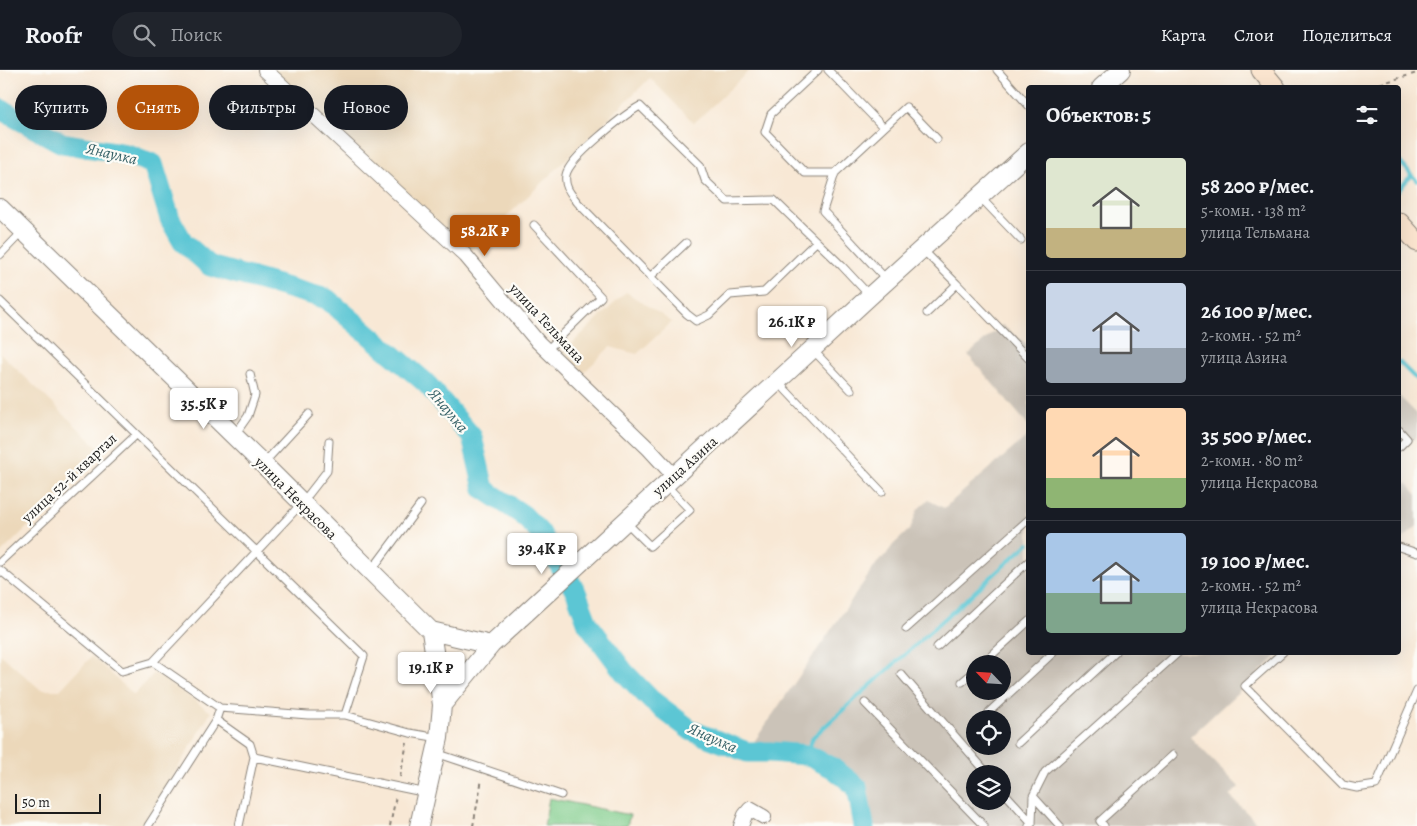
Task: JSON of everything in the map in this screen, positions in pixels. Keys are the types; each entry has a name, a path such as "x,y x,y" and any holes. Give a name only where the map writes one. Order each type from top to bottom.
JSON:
{"main road":[{"path":"1261,70 1274,85"},
{"path":"1401,224 1417,242"}],"street":[{"name":"улица Тельмана","path":"265,70 466,256 538,342 649,449 669,480"},
{"path":"1104,85 1121,70"},
{"name":"улица Азина","path":"442,705 491,645 530,608 1026,155"},
{"name":"улица Некрасова","path":"0,208 263,464 430,630"},
{"path":"419,826 438,745 442,705 430,630 491,645"},
{"path":"741,826 744,815 750,809 764,817"}],"lane":[{"path":"818,70 771,114 766,132 805,173 835,173"},
{"path":"828,70 883,127"},
{"path":"997,70 1026,103"},
{"path":"816,242 764,292 730,295 709,315 696,320 686,314 578,203 566,187 566,174 575,159 628,113 640,106 700,165 705,180 727,201 774,200 842,266 870,296"},
{"path":"887,280 823,211 835,173 906,107 938,139"},
{"path":"980,197 1021,240"},
{"path":"534,225 601,297 547,350"},
{"path":"0,256 23,231"},
{"path":"650,277 686,243"},
{"path":"922,249 1026,356"},
{"path":"927,313 957,284"},
{"path":"0,301 364,656 345,715"},
{"path":"813,350 851,390"},
{"path":"233,436 248,416 255,395 250,374"},
{"path":"778,382 882,492"},
{"path":"263,464 309,414"},
{"path":"1401,432 1407,439 1401,444"},
{"name":"улица 52-й квартал","path":"0,562 136,435"},
{"path":"0,570 122,671 153,662 302,503 327,471 329,441"},
{"path":"625,521 650,546 684,516 690,510 669,480"},
{"path":"370,571 421,504"},
{"path":"906,629 1026,522"},
{"path":"1401,548 1417,552"},
{"path":"937,646 1026,564"},
{"path":"992,655 1026,624"},
{"path":"991,710 1051,655"},
{"path":"1018,743 1113,655"},
{"path":"1030,824 1033,796 1045,772 1176,655"},
{"path":"1280,655 1245,686 1343,785 1357,788 1376,785 1417,691"},
{"path":"153,662 220,708 308,715 345,715 410,733 484,769 561,795"},
{"path":"901,674 980,765"},
{"path":"962,682 966,679"},
{"path":"865,703 984,826"},
{"path":"148,826 216,720 220,708"},
{"path":"216,720 250,744 254,757 239,826"},
{"path":"1104,826 1100,821 1174,754"},
{"path":"254,757 427,793"},
{"path":"1033,796 1060,826"},
{"path":"1011,801 1030,824"}],"path":[{"path":"1375,85 1417,73"},
{"path":"473,826 484,769"}],"shaded area":[{"path":"265,70 750,70 694,123 650,78 466,256 330,130 408,130 408,85 324,85 324,125 314,115 314,85 281,85"},
{"path":"626,292 672,322 637,354 610,347 581,375 561,354"},
{"path":"1002,325 1026,344 1026,423 968,355"},
{"path":"0,353 103,452 0,554"},
{"path":"1401,398 1417,414 1417,436 1401,451"},
{"path":"1026,438 1026,655 1278,655 1190,737 1239,787 1230,796 1260,826 864,826 857,787 833,768 807,755 747,752 877,563 910,529 918,509 928,500 944,508"},
{"path":"1401,482 1408,484 1417,495 1417,526 1401,541"},
{"path":"0,654 41,690 60,690 92,656 134,695 154,673 211,712 143,826 0,826"}],"green space":[{"path":"549,798 630,815 627,826 544,826"}],"waterway":[{"name":"Янаулка","path":"0,109 62,143 127,154 153,164 170,219 183,242 210,266 327,299 426,383 472,437 484,489 523,515 541,534 576,592 588,624 624,672 651,700 692,731 747,752 807,755 833,768 857,787 864,826"},
{"path":"1401,163 1417,181"},
{"path":"1401,188 1411,175"},
{"path":"1401,364 1417,380"},
{"path":"807,755 813,737 1026,546"}]}
